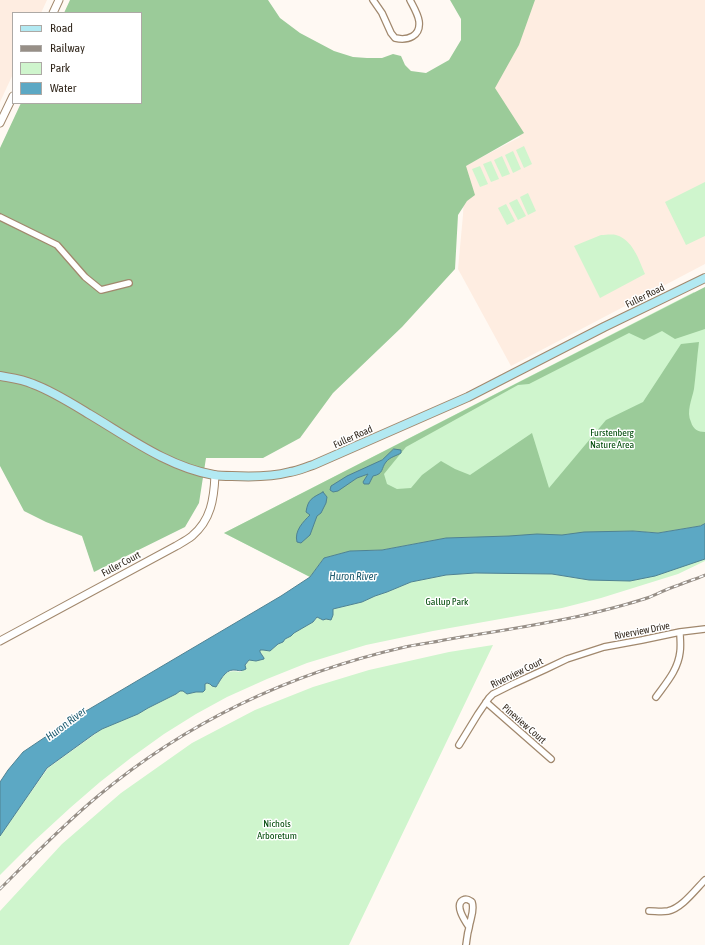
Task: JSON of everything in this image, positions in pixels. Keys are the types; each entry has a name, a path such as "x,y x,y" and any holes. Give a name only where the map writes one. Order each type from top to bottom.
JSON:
{"main road":[{"name":"Fuller Road","path":"0,376 15,378 32,383 49,391 155,453 179,465 215,476 264,476 290,472 313,465 468,398 604,327 705,278"}],"street":[{"path":"53,12 59,0"},
{"path":"372,0 382,13 391,33 395,38 406,39 412,37 419,28 418,16 410,0"},
{"path":"0,124 12,98"},
{"path":"0,217 57,245 85,276 101,290 129,283"},
{"name":"Fuller Court","path":"0,641 192,536 202,526 211,510 215,492 215,476"},
{"name":"Riverview Drive","path":"583,653 604,647 680,632 705,629"},
{"path":"656,697 677,666 680,652 680,632"},
{"name":"Riverview Court","path":"459,745 486,702 493,694 583,653"},
{"name":"Pineview Court","path":"486,702 550,759"},
{"path":"649,911 667,911 675,908 705,880"},
{"path":"466,945 469,927"}],"shaded area":[{"path":"0,0 47,0 41,12 12,12 12,76 0,102"},
{"path":"531,0 705,0 705,264 511,366 458,269 463,215 465,166 520,137 492,88"}],"green space":[{"path":"70,0 268,0 280,18 300,33 334,51 353,57 367,58 382,58 393,54 401,56 405,65 411,71 426,73 449,60 461,40 461,19 450,0 535,0 519,45 495,88 524,133 466,166 475,195 467,201 458,215 455,269 402,327 333,393 300,438 263,458 206,458 199,503 185,527 94,572 82,536 46,522 24,511 0,466 0,148 21,104 142,104 142,12 64,12"},
{"path":"524,146 532,164 524,168 516,150"},
{"path":"513,151 521,169 513,173 505,155"},
{"path":"502,156 510,174 502,177 494,160"},
{"path":"491,161 499,179 491,182 483,164"},
{"path":"480,166 488,184 480,187 472,169"},
{"path":"705,182 705,236 686,245 665,202"},
{"path":"528,193 536,211 528,215 520,197"},
{"path":"517,199 526,216 518,220 509,203"},
{"path":"506,204 515,221 507,225 498,208"},
{"path":"601,235 616,235 627,241 635,251 645,274 600,298 574,246"},
{"name":"Furstenberg Nature Area","path":"705,287 705,329 675,339 662,331 644,340 629,333 529,384 518,385 406,447 384,474 387,484 397,489 411,488 422,475 441,461 470,475 532,433 549,488 606,420 643,402 681,344 699,342 694,389 689,414 694,428 698,431 705,432 705,524 658,533 633,531 563,535 446,538 382,550 350,551 324,558 310,577 224,533"},
{"name":"Furstenberg Nature Area","path":"694,292 703,316 705,314 705,524 562,535 537,534 412,544 324,558 310,577 224,533"},
{"name":"Gallup Park","path":"705,558 705,561 678,574 601,598 562,608 433,631 366,645 307,663 267,679 227,697 196,714 164,734 132,757 70,808 0,875 0,836 48,768 102,729 138,714 180,691 187,694 203,692 205,690 206,683 216,687 223,676 228,672 241,672 249,660 256,661 264,658 260,650 270,651 285,639 313,622 317,617 323,620 333,615 333,609 362,602 411,582 446,575 475,573 552,574 589,580"},
{"name":"Nichols Arboretum","path":"493,645 349,945 0,945 0,911 62,844 121,793 192,743 255,710 313,687 369,670 449,652"}],"water":[{"path":"394,449 401,450 401,453 388,460 384,464 381,472 373,476 369,484 364,484 363,482 368,474 357,478 338,491 333,492 330,490 331,486 347,476 382,460"},
{"path":"323,492 327,497 326,503 321,513 317,516 310,535 301,543 297,542 296,538 298,530 310,515 306,512 309,502"},
{"name":"Huron River","path":"705,524 705,559 655,576 630,581 589,580 552,574 475,573 446,575 411,582 362,602 333,609 331,620 323,620 317,617 313,622 285,639 270,651 260,650 264,659 256,661 249,660 245,665 246,669 241,671 230,670 223,676 216,687 207,683 205,684 205,690 203,692 187,694 180,691 138,714 102,729 94,734 47,768 0,836 0,782 23,752 69,721 281,596 310,577 324,558 350,551 382,550 446,538 537,534 562,535 584,532 633,531 658,533"}],"railway":[{"path":"0,889 72,818 132,769 168,745 242,703 281,686 363,658 410,646 535,625 589,614 650,597 705,575"}]}
